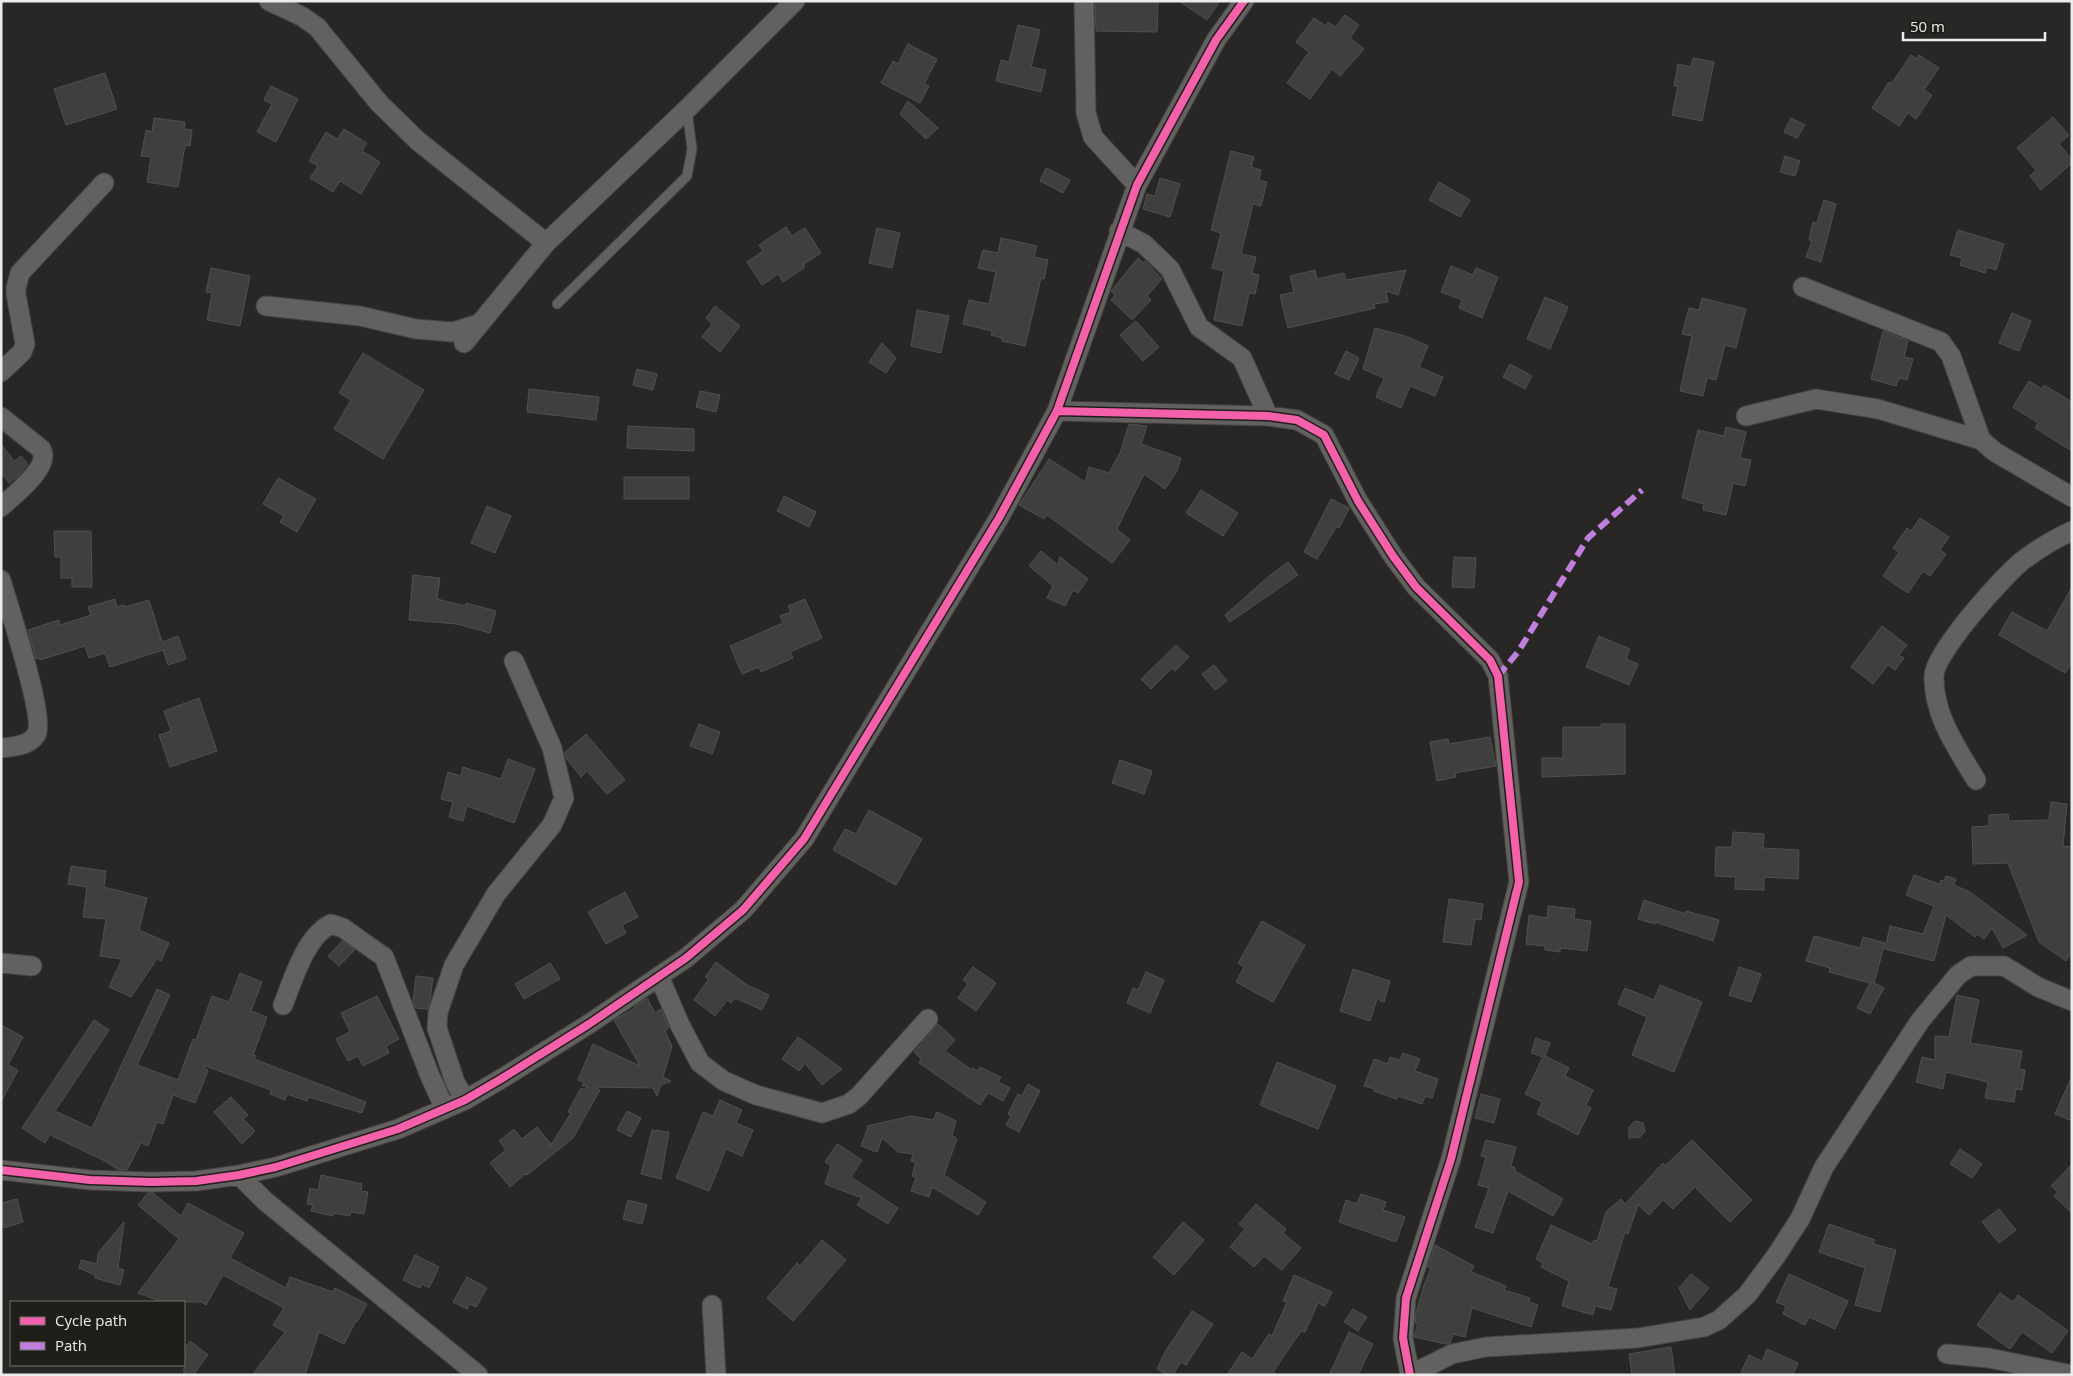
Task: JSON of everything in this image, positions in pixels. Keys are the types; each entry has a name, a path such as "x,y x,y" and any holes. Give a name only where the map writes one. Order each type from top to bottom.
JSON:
{"street":[{"path":"269,1 303,17 317,27 379,103 418,141 546,243"},
{"path":"464,343 546,243 687,109 795,1"},
{"path":"1084,1 1086,113 1093,136 1137,185"},
{"path":"1,1170 90,1180 151,1182 196,1180 239,1175 360,1142 445,1109 501,1080 590,1024 686,958 743,910 804,839 999,518 1057,411 1119,231 1137,185 1216,40 1244,1"},
{"path":"1,372 22,352 25,344 16,294 20,273 104,183"},
{"path":"1119,231 1144,244 1170,269 1199,327 1242,358 1268,416"},
{"path":"1803,287 1942,342 1951,356 1981,440"},
{"path":"266,306 360,316 416,329 453,332 478,324"},
{"path":"1746,416 1816,399 1878,409 1981,440 1995,452 2072,497"},
{"path":"1057,411 1268,416 1297,420 1324,435 1358,501 1393,556 1416,587 1490,660 1498,676 1518,882 1451,1159 1406,1298 1402,1338 1410,1375 1452,1354 1486,1347 1638,1338 1704,1326 1719,1320 1747,1295 1776,1256 1800,1219 1824,1167 1920,1021 1958,976 1971,966 2004,966 2038,987 2072,1001"},
{"path":"1,417 38,447 43,456 39,469 1,507"},
{"path":"1976,780 1944,727 1935,690 1934,674 1948,644 1976,609 2019,564 2025,558 2072,530"},
{"path":"1,580 36,704 38,730 35,737 28,742 1,748"},
{"path":"465,1100 455,1082 437,1028 438,1012 454,965 496,894 552,825 564,798 552,748 514,661"},
{"path":"283,1005 298,964 321,929 331,924 343,928 384,957 430,1076 445,1109"},
{"path":"1,963 32,966"},
{"path":"659,976 680,1025 700,1063 724,1080 756,1095 822,1112 849,1104 859,1096 928,1019"},
{"path":"239,1175 265,1201 478,1375"},
{"path":"712,1306 716,1375"},
{"path":"1947,1354 1989,1358 2072,1375"}],"lane":[{"path":"557,304 687,176 692,149 687,109"}],"building":[{"path":"1095,1 1158,1 1157,32 1096,31"},
{"path":"1179,1 1220,1 1207,20"},
{"path":"1345,15 1359,25 1350,38 1364,49 1340,76 1332,69 1310,99 1287,83 1309,52 1296,42 1314,18 1326,26 1328,22 1335,27"},
{"path":"1018,25 1040,30 1031,67 1046,70 1041,92 996,81 1001,60 1009,62"},
{"path":"908,44 937,59 924,84 929,86 920,103 881,83 893,61 898,64"},
{"path":"1911,55 1917,59 1919,55 1939,68 1924,90 1932,95 1916,119 1908,113 1899,126 1872,108 1889,82 1892,83"},
{"path":"1693,58 1714,62 1702,121 1672,115 1678,86 1674,86 1678,64 1691,67"},
{"path":"105,73 117,109 66,125 54,89"},
{"path":"271,86 298,99 276,142 257,132 272,104 264,100"},
{"path":"908,101 938,128 926,139 900,114"},
{"path":"2053,117 2069,135 2059,144 2072,159 2072,163 2041,190 2030,176 2036,170 2017,148"},
{"path":"154,118 185,122 184,129 192,130 190,146 185,145 178,187 147,182 151,157 141,156 146,130 152,132"},
{"path":"1791,118 1805,125 1797,138 1784,132"},
{"path":"344,129 367,143 362,151 380,162 361,194 340,181 333,192 310,178 318,166 309,161 326,132 337,139"},
{"path":"1231,151 1254,157 1251,167 1261,170 1259,180 1267,182 1261,206 1253,204 1241,254 1256,257 1252,273 1259,275 1255,294 1249,293 1242,326 1214,320 1224,271 1212,268 1221,233 1211,230"},
{"path":"1785,156 1800,161 1795,176 1780,172"},
{"path":"1046,168 1070,180 1063,193 1040,181"},
{"path":"1160,178 1180,184 1170,217 1143,209 1147,194 1155,196"},
{"path":"1439,182 1470,200 1460,217 1429,200"},
{"path":"1824,200 1836,204 1821,262 1806,257 1812,241 1809,240 1813,222 1817,223"},
{"path":"786,227 792,236 805,228 821,253 804,264 804,268 783,282 778,274 762,285 747,262 763,251 759,245"},
{"path":"877,228 900,233 892,268 869,263"},
{"path":"1958,230 2004,244 1996,270 1987,267 1985,273 1960,265 1962,258 1950,255"},
{"path":"1001,238 1037,246 1034,257 1048,260 1044,279 1041,278 1025,346 1002,341 1002,338 991,335 992,331 963,324 969,300 989,304 996,272 978,268 983,250 998,253"},
{"path":"1138,258 1144,263 1145,261 1162,279 1147,296 1151,300 1132,320 1111,300 1115,295 1111,291"},
{"path":"1451,266 1473,275 1476,268 1498,277 1482,318 1459,308 1462,300 1441,292"},
{"path":"211,268 250,276 240,326 207,320 212,293 206,292"},
{"path":"1315,270 1317,279 1344,273 1346,280 1406,270 1398,295 1386,291 1388,302 1374,304 1375,308 1288,328 1280,295 1294,292 1290,276"},
{"path":"1545,297 1568,307 1550,349 1527,339"},
{"path":"1702,298 1746,309 1736,348 1725,345 1716,380 1707,378 1703,396 1680,391 1692,336 1682,334 1689,308 1699,310"},
{"path":"715,306 740,326 720,352 702,337 712,324 706,318"},
{"path":"917,310 949,316 941,353 911,346"},
{"path":"2012,313 2031,321 2019,351 1999,343"},
{"path":"1136,321 1159,347 1143,361 1120,335"},
{"path":"1375,328 1405,336 1428,346 1419,367 1443,377 1435,396 1410,386 1401,408 1376,397 1384,378 1363,369"},
{"path":"1883,331 1908,341 1904,357 1913,359 1907,380 1899,378 1896,386 1871,379"},
{"path":"882,343 896,358 886,373 869,362"},
{"path":"1346,351 1359,358 1349,380 1335,374"},
{"path":"363,353 424,390 383,459 334,429 351,400 339,393"},
{"path":"1510,364 1532,376 1525,389 1503,377"},
{"path":"637,369 657,374 653,390 633,385"},
{"path":"2029,381 2042,389 2044,385 2072,402 2072,451 2035,428 2038,423 2013,407"},
{"path":"529,389 599,397 596,420 527,412"},
{"path":"700,391 720,395 716,412 696,407"},
{"path":"1129,424 1147,426 1141,444 1181,458 1177,471 1165,489 1144,474 1117,529 1130,540 1112,563 1047,515 1044,519 1019,505 1049,459 1085,482 1089,467 1109,473 1120,453"},
{"path":"628,426 694,429 694,451 627,448"},
{"path":"1726,427 1746,432 1740,458 1751,460 1745,486 1733,483 1726,515 1703,510 1704,504 1682,498 1698,430 1724,436"},
{"path":"1,444 14,461 21,456 28,464 9,483 1,472"},
{"path":"624,477 689,477 689,499 624,499"},
{"path":"278,478 316,499 297,532 280,522 284,516 263,504"},
{"path":"1201,490 1238,513 1223,536 1186,513"},
{"path":"784,496 816,512 809,527 777,511"},
{"path":"1331,499 1349,508 1339,528 1336,527 1317,559 1304,552"},
{"path":"487,506 511,516 495,553 471,543"},
{"path":"1920,518 1949,537 1940,550 1946,554 1930,576 1923,571 1908,593 1883,576 1899,552 1893,548 1907,528 1911,531"},
{"path":"54,531 91,531 92,587 72,587 72,578 61,578 61,557 55,557"},
{"path":"1041,551 1058,565 1060,557 1088,579 1078,593 1073,590 1065,606 1047,598 1053,586 1029,566"},
{"path":"1454,557 1476,558 1474,588 1452,587"},
{"path":"1288,562 1298,575 1230,622 1225,615"},
{"path":"413,575 440,578 437,599 465,606 466,603 496,611 490,633 457,624 409,620"},
{"path":"2072,587 2072,662 2065,673 1999,635 2012,612 2047,631"},
{"path":"115,599 117,607 124,605 125,607 149,600 162,642 178,636 186,659 168,665 163,650 110,667 105,653 89,658 85,646 40,660 39,658 36,659 28,630 59,620 60,625 91,615 88,607"},
{"path":"805,599 822,638 790,652 793,658 761,672 759,667 742,674 730,646 783,623 780,616 791,612 788,606"},
{"path":"1882,626 1907,645 1899,655 1904,658 1895,670 1888,665 1873,684 1851,667"},
{"path":"1599,636 1630,649 1626,659 1638,664 1629,685 1586,667"},
{"path":"1176,645 1189,657 1175,671 1172,668 1151,689 1141,679"},
{"path":"1214,665 1227,681 1215,690 1202,674"},
{"path":"199,698 217,751 170,767 159,735 171,731 164,711"},
{"path":"699,724 720,732 712,754 690,746"},
{"path":"1601,724 1625,724 1625,774 1542,777 1542,758 1563,758 1563,727 1601,727"},
{"path":"586,734 625,780 607,794 587,771 581,777 566,758 565,752"},
{"path":"1490,737 1496,766 1455,773 1456,777 1437,781 1430,742 1448,739 1449,744"},
{"path":"508,759 535,769 514,823 467,806 463,821 449,817 453,802 441,799 448,772 461,776 463,767 501,779"},
{"path":"1120,760 1152,771 1144,794 1112,783"},
{"path":"2051,802 2067,804 2063,846 2072,847 2072,952 2066,961 2039,942 2008,863 1973,864 1972,827 1989,826 1989,815 2008,814 2009,821 2049,820"},
{"path":"869,810 922,839 896,885 833,850 845,829 856,834"},
{"path":"1733,832 1764,834 1763,848 1799,850 1798,879 1764,877 1764,890 1735,889 1736,877 1715,876 1716,847 1732,847"},
{"path":"71,866 106,871 104,887 147,898 139,930 169,943 161,961 157,959 131,997 109,987 122,959 100,956 106,919 83,917 87,887 68,884"},
{"path":"1914,875 1939,884 1941,880 1944,881 1946,876 1956,879 1954,885 1970,892 2027,935 2003,948 1992,928 1984,939 1977,934 1975,937 1946,915 1934,961 1885,949 1890,926 1923,934 1934,906 1906,895"},
{"path":"625,892 638,917 622,925 626,933 606,944 588,912"},
{"path":"1449,899 1483,904 1481,920 1475,919 1471,945 1443,942"},
{"path":"1644,900 1686,914 1686,911 1719,920 1713,941 1655,922 1655,924 1638,919"},
{"path":"1548,906 1575,909 1574,919 1591,921 1587,951 1560,948 1560,952 1545,950 1545,946 1526,944 1529,915 1547,918"},
{"path":"1262,921 1305,945 1273,1002 1236,982 1244,967 1238,963"},
{"path":"1814,936 1860,948 1863,937 1885,943 1874,983 1884,988 1870,1014 1857,1008 1870,983 1829,972 1830,968 1806,961"},
{"path":"342,941 355,950 339,966 328,956"},
{"path":"716,962 747,985 769,995 762,1010 735,998 731,1003 727,1000 715,1016 694,1000 709,979 705,977"},
{"path":"550,963 560,979 524,999 515,984"},
{"path":"973,967 996,983 976,1011 958,998 968,984 963,980"},
{"path":"1739,967 1761,974 1751,1002 1729,995"},
{"path":"1353,969 1390,981 1384,1002 1377,999 1370,1021 1340,1011"},
{"path":"1146,972 1164,980 1150,1013 1127,1003 1133,988 1138,990"},
{"path":"240,973 262,982 251,1011 267,1017 253,1055 256,1056 254,1059 366,1102 362,1113 309,1097 307,1101 287,1094 285,1100 270,1094 271,1090 203,1065 208,1071 195,1103 173,1095 163,1124 157,1122 148,1146 141,1143 127,1170 119,1170 103,1160 50,1135 45,1143 22,1128 94,1020 109,1030 55,1111 92,1128 157,989 170,995 137,1065 178,1080 193,1039 196,1040 212,996 229,1002"},
{"path":"416,976 433,978 427,1009 416,1008 413,1002"},
{"path":"1660,985 1702,1002 1674,1072 1632,1055 1647,1017 1618,1004 1625,988 1654,1000"},
{"path":"1957,995 1979,1000 1970,1043 2022,1051 2019,1069 2025,1070 2022,1090 2016,1089 2014,1102 1985,1098 1988,1082 1946,1072 1943,1089 1916,1082 1922,1057 1935,1060 1935,1036 1949,1037"},
{"path":"377,996 399,1039 386,1046 389,1053 363,1066 358,1056 348,1061 336,1039 350,1032 341,1013"},
{"path":"647,998 655,1013 661,1009 669,1028 665,1031 672,1046 663,1077 671,1081 661,1085 657,1096 653,1088 594,1087 600,1090 573,1138 510,1187 490,1163 506,1150 499,1141 514,1129 522,1139 537,1127 551,1144 549,1148 571,1113 568,1112 581,1088 585,1090 587,1086 582,1086 584,1082 578,1080 593,1044 640,1066 614,1020 635,1008"},
{"path":"938,1024 955,1040 945,1051 972,1070 973,1068 978,1071 980,1067 1001,1077 998,1082 1010,1088 1003,1101 988,1093 980,1105 919,1063 921,1059 914,1052"},
{"path":"1,1025 23,1037 8,1065 18,1070 1,1102"},
{"path":"798,1037 842,1069 822,1085 805,1063 799,1071 782,1059"},
{"path":"1536,1038 1550,1043 1545,1056 1569,1068 1565,1076 1593,1090 1586,1105 1591,1108 1578,1135 1537,1114 1542,1102 1525,1094 1543,1057 1531,1053"},
{"path":"1403,1053 1420,1059 1415,1071 1438,1079 1432,1098 1425,1096 1422,1104 1398,1096 1397,1099 1364,1086 1374,1059 1388,1064 1390,1057 1400,1060"},
{"path":"1277,1062 1336,1086 1318,1129 1260,1105"},
{"path":"2072,1076 2072,1121 2055,1114"},
{"path":"1028,1084 1040,1091 1019,1132 1006,1125 1011,1116 1008,1114 1018,1094 1022,1096"},
{"path":"1481,1094 1500,1099 1494,1123 1475,1118"},
{"path":"231,1097 248,1115 243,1119 255,1131 242,1144 214,1112"},
{"path":"720,1100 742,1110 736,1123 753,1130 742,1156 726,1149 709,1191 676,1178 703,1112 713,1116"},
{"path":"627,1111 641,1118 631,1137 617,1130"},
{"path":"937,1112 956,1121 952,1135 957,1139 944,1175 986,1202 978,1215 932,1187 929,1197 911,1191 916,1178 912,1176 916,1162 911,1161 913,1154 898,1152 882,1138 877,1152 861,1146 867,1126 911,1116 933,1120"},
{"path":"1635,1121 1643,1123 1645,1131 1640,1137 1629,1138 1629,1127"},
{"path":"652,1130 669,1132 661,1179 641,1174"},
{"path":"1486,1140 1516,1147 1511,1166 1515,1168 1515,1171 1563,1199 1553,1216 1508,1191 1493,1233 1475,1227 1489,1188 1478,1185 1486,1157 1481,1156"},
{"path":"1692,1140 1752,1200 1730,1222 1695,1187 1673,1209 1663,1200 1649,1215 1638,1205 1628,1234 1625,1232 1608,1287 1617,1289 1611,1310 1595,1306 1593,1315 1562,1306 1569,1281 1541,1267 1543,1263 1536,1259 1551,1225 1592,1244 1594,1240 1597,1241 1606,1212 1621,1199 1625,1204 1663,1163 1665,1166"},
{"path":"837,1144 862,1160 851,1177 898,1208 888,1224 857,1205 862,1198 825,1184 831,1166 825,1162"},
{"path":"1960,1149 1982,1164 1972,1178 1950,1164"},
{"path":"2072,1164 2072,1213 2054,1196 2058,1192 2051,1186"},
{"path":"321,1175 362,1184 361,1191 368,1192 364,1214 351,1212 350,1216 333,1213 333,1216 311,1211 313,1205 307,1204 310,1188 318,1190"},
{"path":"148,1193 153,1193 181,1216 188,1203 244,1233 230,1258 286,1288 290,1277 333,1292 335,1288 367,1304 344,1344 319,1332 305,1375 252,1375 285,1332 273,1325 284,1308 223,1275 206,1305 201,1302 159,1301 138,1293 179,1239 138,1205"},
{"path":"1361,1194 1386,1202 1383,1210 1405,1217 1396,1242 1339,1222 1346,1200 1357,1204"},
{"path":"17,1199 23,1222 4,1228 1,1219 1,1203"},
{"path":"628,1200 647,1205 642,1224 623,1219"},
{"path":"1256,1204 1286,1229 1283,1233 1301,1248 1282,1270 1264,1256 1254,1267 1230,1247 1245,1229 1239,1224"},
{"path":"1999,1209 2016,1230 1999,1243 1982,1222"},
{"path":"124,1222 118,1268 124,1270 120,1285 95,1278 95,1275 79,1268 81,1260 97,1264 98,1253"},
{"path":"1183,1222 1204,1240 1174,1275 1153,1257"},
{"path":"1829,1224 1875,1240 1873,1244 1896,1250 1880,1312 1855,1305 1865,1268 1819,1252"},
{"path":"822,1240 846,1260 793,1321 767,1298 797,1263 800,1266"},
{"path":"1435,1245 1474,1266 1471,1272 1506,1286 1504,1290 1530,1298 1529,1302 1538,1305 1531,1327 1472,1308 1465,1337 1453,1334 1450,1343 1446,1344 1414,1337 1418,1323 1415,1323 1416,1313 1431,1268 1428,1267"},
{"path":"415,1255 439,1267 429,1288 422,1284 420,1288 403,1280"},
{"path":"1691,1274 1709,1288 1690,1310 1679,1288"},
{"path":"1789,1274 1848,1301 1835,1329 1809,1317 1805,1325 1783,1314 1786,1306 1776,1302"},
{"path":"1294,1275 1332,1292 1325,1306 1318,1303 1305,1332 1301,1331 1273,1372 1278,1375 1227,1375 1242,1352 1252,1359 1269,1334 1272,1336 1287,1302 1283,1301"},
{"path":"467,1277 487,1288 476,1307 470,1304 467,1309 453,1302"},
{"path":"2000,1293 2013,1302 2018,1295 2068,1331 2052,1353 2022,1332 2010,1349 1977,1325"},
{"path":"1353,1309 1367,1317 1358,1331 1344,1322"},
{"path":"1192,1311 1213,1324 1186,1365 1181,1362 1173,1375 1167,1375 1157,1369 1165,1352"},
{"path":"1349,1332 1373,1344 1358,1375 1329,1375"},
{"path":"190,1341 208,1355 193,1375 184,1375 185,1348"},
{"path":"1671,1347 1675,1375 1632,1375 1629,1354"},
{"path":"1767,1349 1798,1363 1793,1375 1740,1375 1749,1355 1762,1361"}],"marked path":[{"path":"1498,676 1518,652 1588,538 1642,490"}],"cycle path":[{"path":"1,1170 90,1180 196,1181 239,1175 276,1167 398,1129 465,1100 589,1024 686,958 743,910 804,839 999,518 1057,411 1137,185 1216,40 1244,1"},
{"path":"1057,411 1268,416 1297,420 1324,435 1358,501 1393,556 1416,587 1490,660 1498,676 1519,882 1451,1159 1406,1298 1403,1338 1410,1375"}]}
